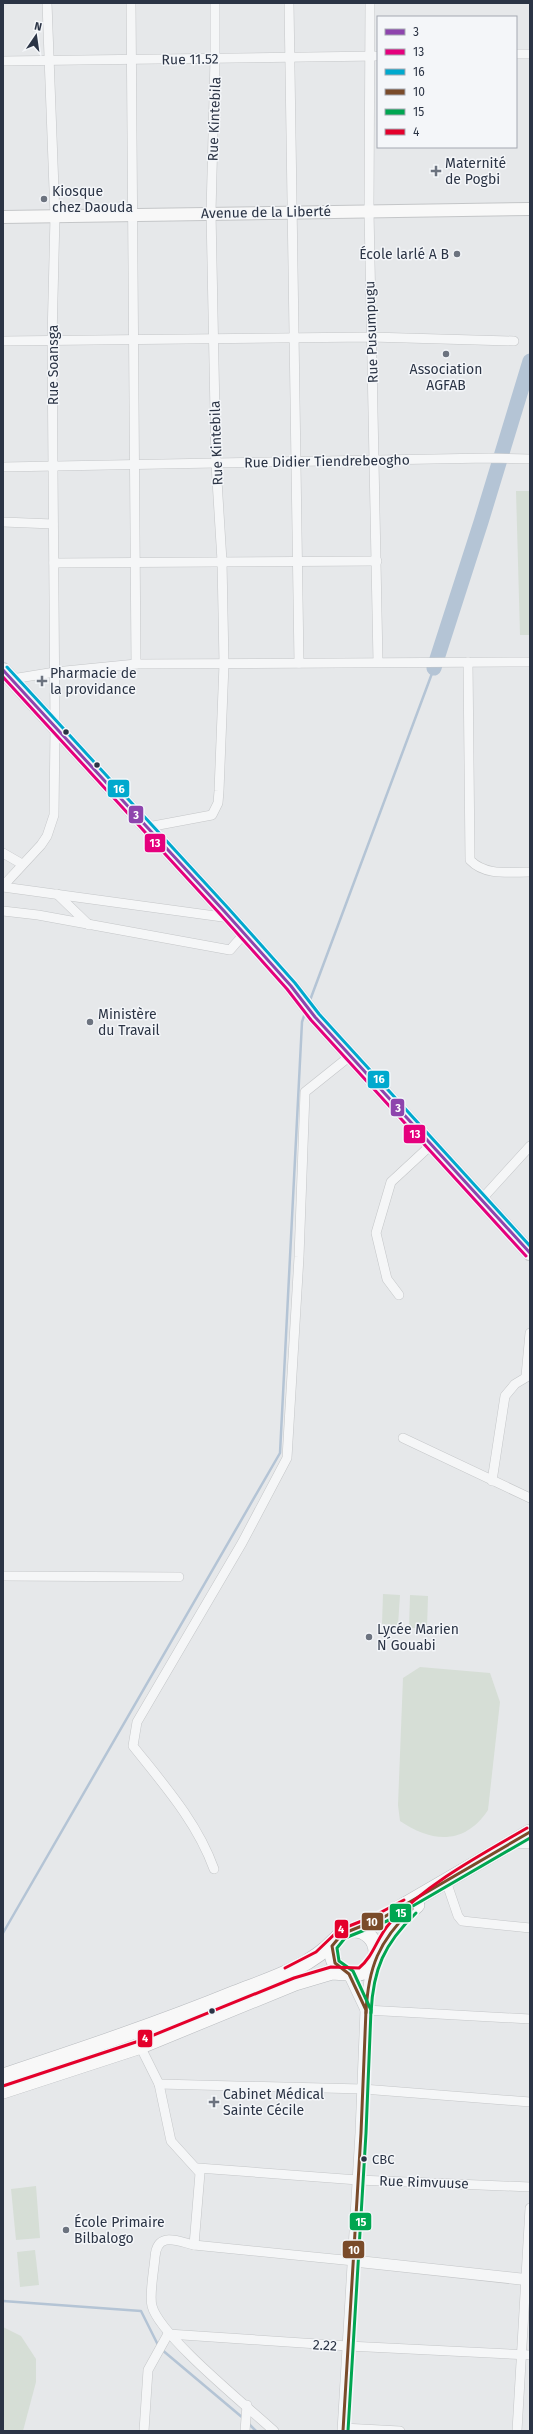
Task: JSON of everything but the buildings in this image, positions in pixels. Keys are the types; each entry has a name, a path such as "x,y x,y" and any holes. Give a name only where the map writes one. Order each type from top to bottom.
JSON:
{"highway":[{"path":"3,2076 132,2032 290,1971 319,1956 342,1934 384,1916 530,1832"},
{"path":"3,2091 141,2046 295,1983 332,1972 361,1973 374,1960 384,1939 393,1927 443,1883"},
{"path":"354,1930 371,1938 374,1945 374,1960"},
{"path":"336,1939 332,1946 333,1959 340,1969 348,1973"}],"main road":[{"name":"Avenue de la Liberté","path":"3,217 211,212 530,209"},
{"path":"7,675 148,827 291,986 315,1017 530,1253"}],"street":[{"name":"Rue Soansga","path":"3,887 22,864 41,845 52,824 55,727 52,339 55,216 48,59 48,3"},
{"path":"130,3 134,215 133,339 136,664"},
{"name":"Rue Kintebila","path":"148,827 206,818 216,810 219,791 224,664 222,561 216,464 211,212 216,58 215,3"},
{"path":"289,3 299,663"},
{"name":"Rue Pusumpugu","path":"370,3 374,56 369,211 371,337 376,460 378,662"},
{"path":"517,54 530,54"},
{"name":"Rue 11.52","path":"3,61 48,59 131,60 374,56"},
{"path":"3,341 52,339 371,337 514,341"},
{"name":"Rue Didier Tiendrebeogho","path":"3,467 53,465 297,463 489,458 530,459"},
{"path":"3,522 53,524"},
{"path":"54,563 377,561"},
{"path":"7,675 136,664 420,661 530,662"},
{"path":"468,662 470,860 476,867 486,871 530,872"},
{"path":"3,853 22,864"},
{"path":"3,887 230,918"},
{"path":"57,894 89,925"},
{"path":"3,911 230,950 244,934"},
{"path":"214,1869 209,1854 185,1812 133,1746 136,1722 242,1543 287,1458 297,1296 305,1092 350,1056"},
{"path":"399,1295 387,1279 376,1233 391,1182 431,1145"},
{"path":"481,1200 530,1146"},
{"path":"492,1481 505,1396 515,1384 528,1376 530,1333"},
{"path":"404,1438 530,1498"},
{"path":"3,1576 179,1577"},
{"path":"512,1842 530,1844"},
{"path":"443,1883 458,1916 462,1921 530,1928"},
{"path":"374,1960 366,2010 354,2261 343,2430 400,2431"},
{"path":"348,1973 366,2010"},
{"path":"366,2010 530,2019"},
{"path":"132,2032 141,2046 158,2084 171,2141 198,2168 200,2183 194,2245"},
{"path":"158,2084 363,2089 530,2102"},
{"name":"Rue Rimvuuse","path":"198,2168 358,2180 530,2187"},
{"path":"517,2431 520,2354 528,2280 530,2208"},
{"path":"274,2431 168,2334 151,2304 156,2250 161,2242 170,2239 194,2245 528,2280"},
{"path":"144,2431 148,2370 168,2334"},
{"name":"2.22","path":"168,2334 348,2346 530,2355"},
{"path":"245,2431 247,2405"}],"shaded area":[{"path":"516,491 530,491 530,635 520,635"},
{"path":"383,1594 400,1595 398,1625 382,1624"},
{"path":"410,1595 428,1596 427,1628 409,1628"},
{"path":"420,1667 490,1673 500,1702 488,1810 469,1830 458,1835 447,1837 436,1836 412,1828 400,1821 398,1805 403,1678"},
{"path":"36,2186 40,2238 16,2240 11,2189"},
{"path":"35,2250 39,2285 20,2287 17,2252"},
{"path":"3,2327 21,2336 36,2359 36,2382 23,2431 3,2431"}],"waterway":[{"path":"434,668 481,522 530,361"},
{"path":"309,1003 434,668"},
{"path":"3,1933 280,1453 302,1022 305,1013"},
{"path":"3,2301 141,2311 158,2345"},
{"path":"161,2349 243,2418"},
{"path":"248,2423 256,2431"}],"transit line":[{"name":"16","path":"7,667 228,908 295,983 319,1014 530,1246"},
{"name":"3","path":"3,670 224,911 291,986 315,1017 530,1253"},
{"name":"13","path":"3,677 220,914 287,989 311,1020 526,1256"},
{"name":"4","path":"3,2086 139,2041 294,1978 331,1967 359,1968 368,1958 386,1928 405,1908 438,1882 527,1828"},
{"name":"10","path":"343,2431 361,2133 366,2010 349,1974 335,1963 332,1946 342,1934 384,1917 530,1832"},
{"name":"15","path":"348,2431 366,2133 371,2010 353,1971 339,1961 337,1948 345,1938 387,1921 530,1838"},
{"name":"4","path":"285,1968 316,1952 339,1930 372,1917 404,1900"},
{"name":"10","path":"366,2013 369,1982 377,1956 391,1932 412,1909"},
{"name":"15","path":"371,2013 374,1983 382,1958 405,1924 416,1913"}],"place":[{"name":"Maternité de Pogbi","path":"436,171"},
{"name":"Kiosque chez Daouda","path":"44,199"},
{"name":"École larlé A B","path":"457,254"},
{"name":"Association AGFAB","path":"446,354"},
{"name":"Pharmacie de la providance","path":"42,681"},
{"name":"Ministère du Travail","path":"90,1022"},
{"name":"Lycée Marien N´Gouabi","path":"369,1637"},
{"name":"Cabinet Médical Sainte Cécile","path":"214,2102"},
{"name":"CBC","path":"364,2159"},
{"name":"École Primaire Bilbalogo","path":"66,2230"}]}
